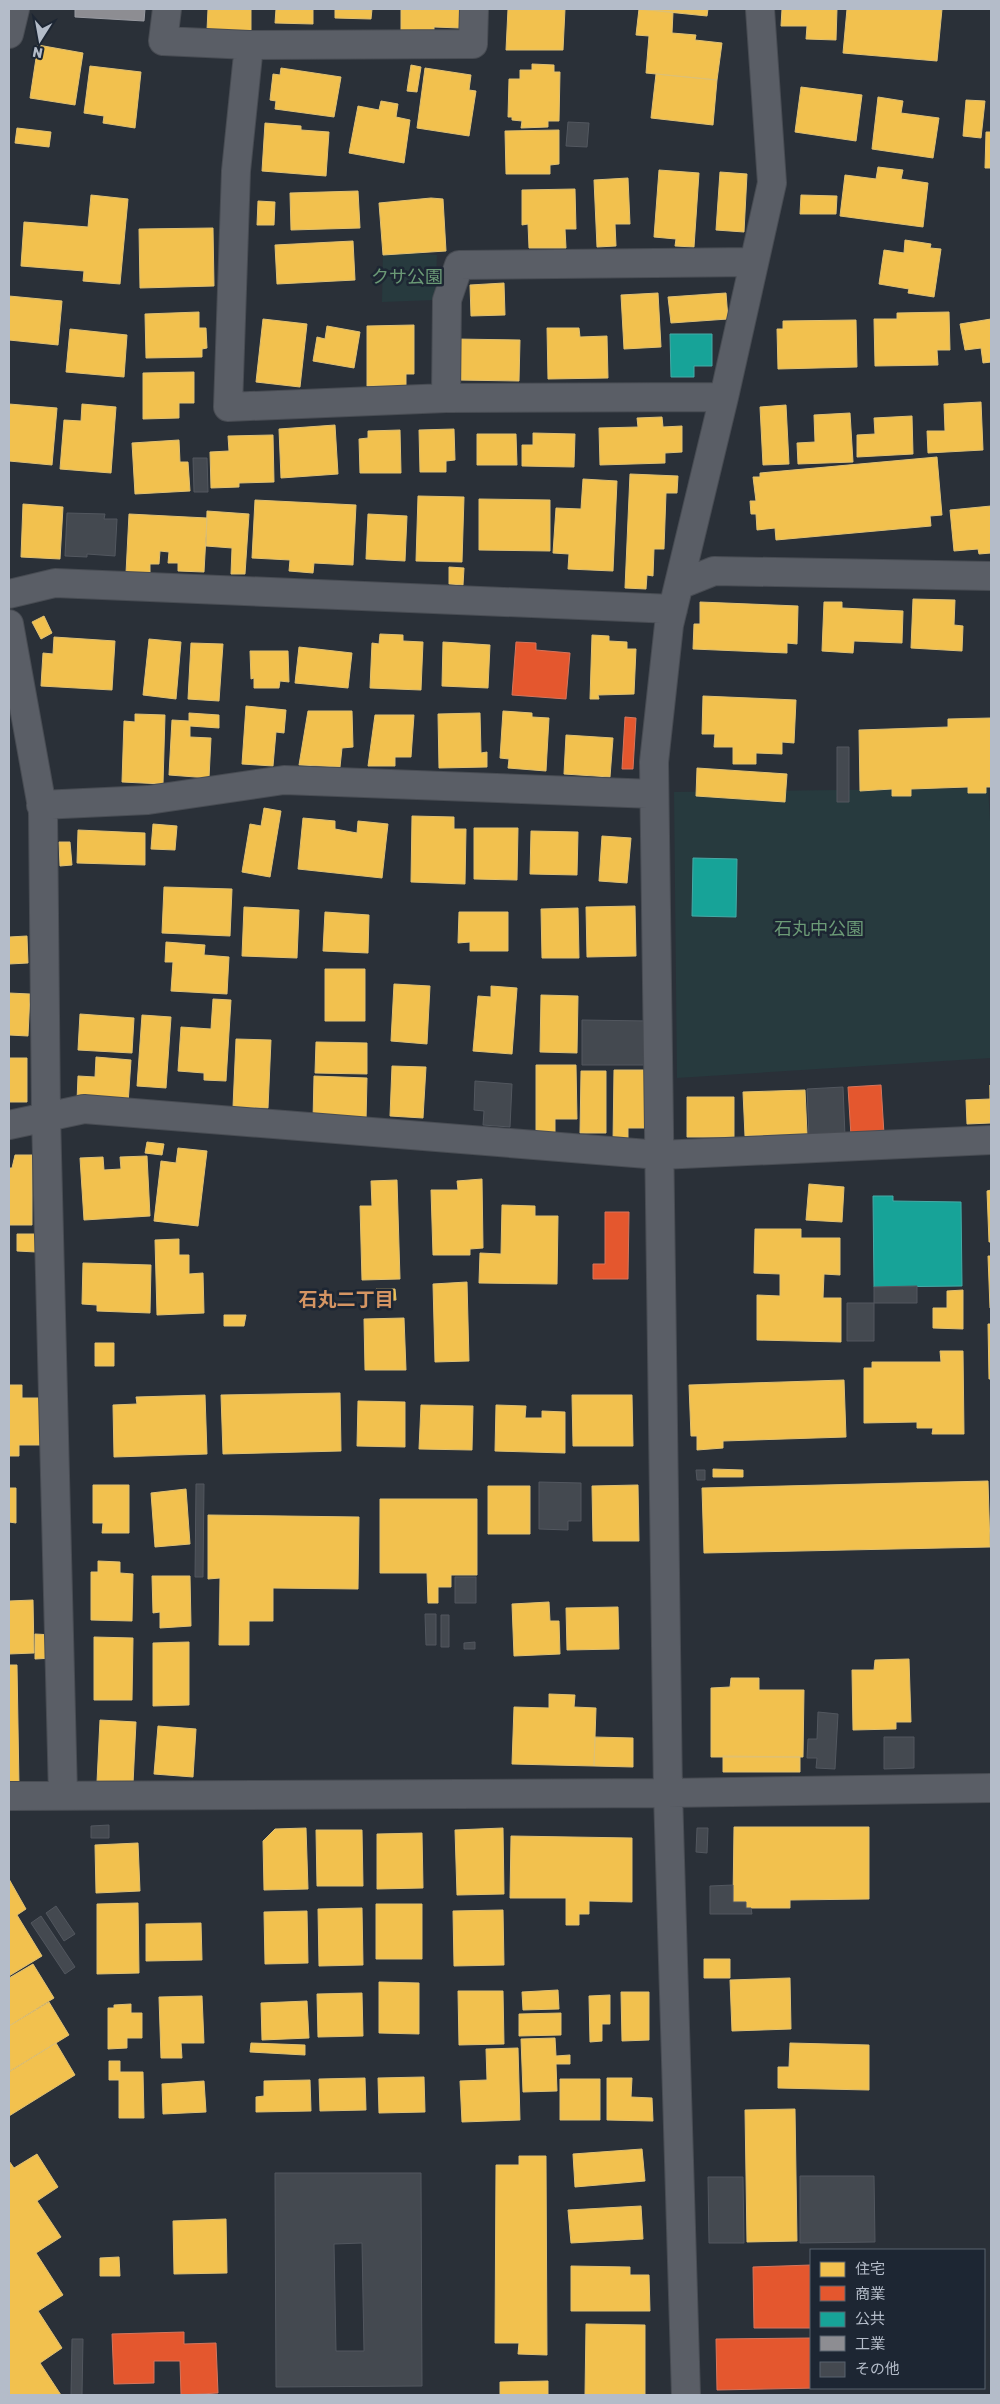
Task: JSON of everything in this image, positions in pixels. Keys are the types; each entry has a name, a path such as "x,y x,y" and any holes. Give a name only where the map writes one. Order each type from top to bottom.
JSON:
{"street":[{"path":"9,34 15,9"},
{"path":"167,9 163,41 250,45 473,44 474,9"},
{"path":"686,2395 668,1793 654,762 669,625 724,396 772,183 760,9"},
{"path":"250,45 236,171 228,407 446,398 724,396"},
{"path":"446,398 447,300 459,265 754,262"},
{"path":"9,594 55,583 676,597 714,571 991,576"},
{"path":"9,624 41,805 46,1116 63,1795"},
{"path":"41,805 148,800 284,780 654,794"},
{"path":"9,1125 84,1109 660,1155 991,1140"},
{"path":"9,1796 668,1793 991,1788"}],"green space":[{"name":"クサ公園","path":"383,250 437,255 435,300 382,302"},
{"name":"石丸中公園","path":"988,788 991,837 991,1058 677,1078 674,792"}],"building: 住宅":[{"path":"208,9 251,9 251,31 207,30"},
{"path":"276,9 313,9 313,24 275,23"},
{"path":"335,9 372,9 371,19 335,18"},
{"path":"401,9 461,9 460,28 434,27 434,35 401,34"},
{"path":"508,9 565,9 563,50 506,50"},
{"path":"638,9 708,9 707,16"},
{"path":"639,9 673,12 672,33 696,35 695,40 722,43 717,80 646,73 649,36 636,35"},
{"path":"782,9 837,9 836,40 806,39 807,26 781,26"},
{"path":"847,9 942,9 937,61 843,53"},
{"path":"38,45 83,53 75,105 30,98"},
{"path":"532,64 554,65 554,72 560,72 559,121 548,121 548,127 521,128 522,121 512,120 512,117 508,117 509,79 520,79 520,70 532,70"},
{"path":"411,65 421,67 417,92 407,91"},
{"path":"90,66 141,72 135,128 103,123 104,116 84,113"},
{"path":"281,68 341,77 334,117 275,109 276,101 270,100 273,74 280,75"},
{"path":"425,68 471,75 469,90 476,91 469,136 417,128"},
{"path":"656,74 717,80 713,125 651,118"},
{"path":"801,87 862,95 856,141 795,132"},
{"path":"878,97 903,101 901,113 939,118 933,158 872,149"},
{"path":"966,100 985,101 981,138 963,136"},
{"path":"381,101 398,104 396,117 410,120 404,163 349,153 358,106 379,110"},
{"path":"265,123 301,126 301,130 329,132 326,176 262,171"},
{"path":"17,128 51,132 49,147 15,143"},
{"path":"559,130 559,164 550,165 550,174 506,174 505,131"},
{"path":"986,132 991,132 991,168 985,168"},
{"path":"878,167 903,170 901,179 928,183 923,227 840,216 845,175 876,179"},
{"path":"659,170 699,173 694,247 675,246 676,239 654,237"},
{"path":"720,172 747,174 744,232 716,230"},
{"path":"628,178 630,224 615,224 616,246 597,247 594,180"},
{"path":"575,189 576,229 565,229 566,248 529,248 528,224 522,225 522,190"},
{"path":"358,191 360,228 291,230 290,193"},
{"path":"91,195 128,199 120,284 83,281 84,271 21,266 24,222 88,227"},
{"path":"801,195 837,196 836,214 800,214"},
{"path":"431,198 443,199 446,251 383,255 379,203"},
{"path":"258,201 275,202 274,225 257,225"},
{"path":"213,228 214,286 140,288 139,229"},
{"path":"905,240 931,244 930,248 941,249 934,297 908,293 909,289 879,284 884,250 904,253"},
{"path":"353,241 355,280 277,284 275,245"},
{"path":"504,283 505,315 471,316 470,285"},
{"path":"658,293 661,347 624,349 621,295"},
{"path":"726,293 728,319 671,323 668,297"},
{"path":"9,296 62,301 58,345 9,340"},
{"path":"199,312 199,328 206,328 207,348 202,349 202,357 146,358 145,314"},
{"path":"949,312 950,350 937,350 938,365 875,366 874,319 897,319 897,313"},
{"path":"263,319 307,324 300,387 256,382"},
{"path":"991,319 991,362 983,363 981,348 965,350 960,324"},
{"path":"856,320 857,367 778,369 777,329 783,329 783,321"},
{"path":"414,325 414,374 406,374 406,386 367,386 367,326"},
{"path":"327,326 360,332 354,368 313,361 317,337 325,339"},
{"path":"547,328 579,328 580,337 607,336 608,378 548,379"},
{"path":"70,329 127,335 124,377 66,372"},
{"path":"456,339 520,340 519,381 456,380"},
{"path":"194,372 194,403 179,403 179,418 143,419 143,373"},
{"path":"981,402 983,450 928,453 927,431 945,431 944,404"},
{"path":"9,404 57,408 52,465 9,461"},
{"path":"82,404 116,407 111,473 60,469 64,420 81,421"},
{"path":"786,405 789,464 763,465 760,407"},
{"path":"850,413 853,462 798,464 797,443 815,442 814,415"},
{"path":"912,416 913,454 857,457 857,435 875,434 874,418"},
{"path":"662,417 663,427 682,426 682,452 665,453 665,463 600,465 599,428 638,427 637,418"},
{"path":"335,425 338,474 281,478 279,429"},
{"path":"454,429 455,460 446,461 446,472 420,472 419,430"},
{"path":"400,430 401,473 360,473 359,439 368,438 368,431"},
{"path":"533,433 575,434 574,467 522,466 522,445 533,445"},
{"path":"477,434 516,434 517,465 477,465"},
{"path":"273,435 274,482 239,483 239,487 211,488 210,452 229,451 228,436"},
{"path":"179,440 180,462 188,462 190,491 135,494 132,443"},
{"path":"937,457 942,515 930,516 931,526 776,540 775,528 757,530 756,514 751,514 750,501 756,501 753,477 760,477 760,473"},
{"path":"630,474 678,476 677,493 666,493 664,549 654,549 653,576 647,575 646,589 625,588"},
{"path":"583,479 617,481 613,571 568,569 569,554 553,553 556,508 581,509"},
{"path":"418,496 464,497 462,562 416,561"},
{"path":"479,499 550,500 550,551 479,550"},
{"path":"255,500 356,505 353,565 314,563 313,573 289,571 290,560 252,558"},
{"path":"23,504 63,507 60,559 21,557"},
{"path":"991,506 991,553 979,554 978,549 954,551 950,510"},
{"path":"207,511 249,514 245,574 231,574 232,548 206,546"},
{"path":"129,514 207,518 204,572 178,571 178,563 168,563 169,552 160,551 159,564 150,564 150,574 126,573"},
{"path":"368,514 407,516 405,561 366,559"},
{"path":"449,567 464,568 463,585 449,584"},
{"path":"913,599 955,600 954,625 963,626 962,651 911,648"},
{"path":"700,602 798,606 797,644 787,643 787,653 693,649 694,624 700,624"},
{"path":"824,602 842,602 842,608 903,611 902,643 854,641 853,653 822,651"},
{"path":"44,616 52,633 41,639 32,622"},
{"path":"380,634 403,635 403,641 423,642 421,690 370,688 372,643 379,644"},
{"path":"592,635 609,636 609,641 627,642 627,649 636,649 634,694 598,695 599,699 590,699"},
{"path":"54,637 115,641 112,690 41,686 43,653 53,654"},
{"path":"149,639 181,642 176,699 143,695"},
{"path":"443,642 490,645 488,688 442,686"},
{"path":"191,643 223,644 219,701 188,699"},
{"path":"299,647 352,653 348,688 295,683"},
{"path":"250,651 288,651 289,682 280,681 279,688 254,688 254,678 251,679"},
{"path":"703,696 796,700 794,743 782,742 782,754 756,753 756,764 733,764 733,747 714,747 715,734 702,734"},
{"path":"246,706 286,710 284,733 276,732 273,766 242,764"},
{"path":"308,711 352,711 353,747 342,748 340,767 299,765"},
{"path":"503,711 532,713 532,717 549,718 546,771 508,768 509,759 500,758"},
{"path":"189,713 219,715 219,728 190,726 190,737 211,738 209,778 169,775 172,720 189,721"},
{"path":"480,713 481,753 487,752 487,767 439,768 438,714"},
{"path":"135,714 165,715 163,784 122,782 124,721 135,722"},
{"path":"375,715 414,715 411,757 395,757 395,766 368,766"},
{"path":"991,718 991,787 986,787 986,793 968,793 968,787 911,789 911,796 892,796 892,789 860,791 859,730 948,727 948,719"},
{"path":"566,735 613,738 610,777 564,774"},
{"path":"697,768 787,774 785,802 696,796"},
{"path":"264,808 281,811 270,877 242,872 250,824 261,826"},
{"path":"412,816 454,817 454,829 466,829 465,884 411,882"},
{"path":"303,818 335,821 335,829 357,833 358,821 388,824 382,878 298,869"},
{"path":"153,824 177,826 175,850 151,849"},
{"path":"474,828 518,828 517,880 474,879"},
{"path":"78,830 145,833 145,865 77,863"},
{"path":"531,831 578,832 577,875 530,874"},
{"path":"602,836 631,838 627,883 599,881"},
{"path":"59,842 70,842 72,865 60,866"},
{"path":"164,887 232,889 230,936 162,933"},
{"path":"635,906 636,956 587,957 586,907"},
{"path":"244,907 299,910 297,958 242,956"},
{"path":"578,908 579,958 542,958 541,909"},
{"path":"325,912 369,915 368,953 323,951"},
{"path":"459,912 508,912 508,951 470,951 470,942 458,943"},
{"path":"27,936 28,963 9,964 9,937"},
{"path":"166,942 205,945 204,955 229,957 227,994 171,991 173,962 165,962"},
{"path":"325,969 365,969 365,1021 325,1021"},
{"path":"394,984 430,986 427,1044 391,1041"},
{"path":"491,986 517,988 512,1054 473,1051 478,996 491,997"},
{"path":"9,993 30,994 28,1036 9,1035"},
{"path":"541,995 578,996 577,1053 540,1052"},
{"path":"213,999 231,1000 226,1081 204,1080 204,1073 178,1071 181,1027 211,1029"},
{"path":"80,1014 134,1018 132,1053 78,1050"},
{"path":"142,1015 171,1017 166,1088 137,1086"},
{"path":"236,1039 271,1040 268,1108 233,1107"},
{"path":"316,1042 367,1043 367,1074 315,1073"},
{"path":"96,1057 131,1060 128,1104 77,1101 78,1076 95,1077"},
{"path":"9,1058 27,1058 27,1102 9,1102"},
{"path":"536,1065 576,1065 577,1119 555,1119 555,1132 536,1132"},
{"path":"392,1066 426,1067 423,1118 390,1116"},
{"path":"614,1070 648,1070 647,1128 628,1128 628,1142 613,1142"},
{"path":"581,1071 606,1071 606,1133 580,1133"},
{"path":"314,1076 367,1078 366,1121 313,1120"},
{"path":"990,1085 991,1123 967,1124 966,1100 990,1099"},
{"path":"805,1090 807,1134 745,1136 743,1092"},
{"path":"687,1097 734,1097 734,1137 687,1137"},
{"path":"147,1142 164,1144 162,1155 145,1153"},
{"path":"178,1148 207,1151 198,1226 154,1221 161,1161 176,1163"},
{"path":"15,1155 32,1155 32,1225 9,1225 9,1168 12,1168"},
{"path":"147,1156 150,1216 84,1220 80,1158 103,1157 104,1170 121,1169 120,1157"},
{"path":"482,1179 483,1248 470,1249 470,1255 433,1255 431,1190 458,1190 457,1181"},
{"path":"397,1180 400,1279 362,1280 360,1206 372,1206 371,1181"},
{"path":"809,1184 844,1187 842,1222 806,1220"},
{"path":"991,1190 991,1242 989,1242 987,1191"},
{"path":"502,1205 535,1206 535,1216 558,1216 557,1284 479,1283 480,1253 501,1254"},
{"path":"755,1229 801,1229 801,1238 840,1238 840,1275 824,1274 823,1298 841,1298 841,1342 757,1340 757,1295 780,1296 780,1274 754,1273"},
{"path":"17,1234 36,1234 36,1252 17,1251"},
{"path":"179,1239 179,1255 189,1255 189,1274 203,1273 204,1313 157,1315 155,1240"},
{"path":"988,1256 991,1256 991,1308 990,1308"},
{"path":"83,1263 151,1265 150,1313 97,1311 97,1305 82,1304"},
{"path":"467,1282 469,1361 435,1362 433,1284"},
{"path":"376,1289 395,1289 396,1300 377,1301"},
{"path":"963,1290 963,1329 933,1328 933,1308 947,1308 947,1291"},
{"path":"224,1315 246,1315 244,1326 224,1326"},
{"path":"404,1318 406,1370 365,1370 364,1319"},
{"path":"988,1324 991,1324 991,1379 989,1379"},
{"path":"95,1343 114,1343 114,1366 95,1366"},
{"path":"940,1351 963,1351 964,1434 932,1434 933,1428 917,1428 917,1422 864,1423 864,1368 872,1368 872,1362 941,1362"},
{"path":"844,1380 846,1437 723,1441 723,1448 697,1450 697,1436 691,1436 689,1385"},
{"path":"9,1385 22,1385 22,1398 39,1398 40,1445 19,1445 19,1456 9,1456"},
{"path":"340,1393 341,1451 223,1454 221,1395"},
{"path":"205,1395 207,1454 114,1457 113,1405 137,1404 136,1397"},
{"path":"572,1395 632,1395 633,1446 573,1446"},
{"path":"358,1401 405,1402 405,1447 357,1446"},
{"path":"421,1405 473,1406 472,1450 419,1449"},
{"path":"496,1405 526,1406 525,1418 542,1418 542,1411 565,1412 565,1453 495,1451"},
{"path":"713,1469 743,1470 743,1477 713,1477"},
{"path":"988,1481 990,1547 704,1553 702,1488"},
{"path":"93,1485 129,1485 129,1533 102,1533 103,1523 93,1523"},
{"path":"638,1485 639,1541 593,1541 592,1486"},
{"path":"488,1486 530,1486 530,1534 488,1534"},
{"path":"9,1488 16,1488 16,1523 9,1522"},
{"path":"186,1489 190,1544 155,1547 151,1493"},
{"path":"380,1499 477,1499 477,1575 451,1575 451,1587 438,1587 438,1603 428,1603 427,1573 380,1573"},
{"path":"208,1515 359,1517 358,1589 273,1588 273,1621 249,1621 249,1645 219,1645 220,1578 208,1579"},
{"path":"98,1561 120,1562 120,1573 133,1574 132,1621 91,1620 91,1572 98,1572"},
{"path":"152,1576 190,1576 191,1626 160,1628 160,1612 153,1613"},
{"path":"33,1600 34,1653 9,1654 9,1601"},
{"path":"549,1602 550,1621 559,1621 560,1654 514,1656 512,1604"},
{"path":"618,1607 619,1649 567,1650 566,1608"},
{"path":"35,1634 53,1635 53,1658 35,1659"},
{"path":"94,1637 133,1638 132,1700 94,1700"},
{"path":"189,1642 189,1705 153,1706 153,1643"},
{"path":"909,1659 911,1722 896,1722 896,1729 853,1730 852,1670 874,1670 875,1660"},
{"path":"9,1665 17,1665 19,1786 9,1786"},
{"path":"731,1678 759,1678 759,1690 804,1690 803,1757 711,1757 711,1688 730,1687"},
{"path":"549,1694 575,1695 574,1707 596,1708 594,1766 512,1764 514,1707 549,1708"},
{"path":"100,1720 136,1722 133,1784 97,1782"},
{"path":"158,1726 196,1729 193,1777 154,1774"},
{"path":"595,1737 633,1738 633,1767 594,1766"},
{"path":"723,1756 800,1757 800,1772 723,1772"},
{"path":"734,1827 869,1827 869,1899 790,1900 790,1908 746,1908 746,1902 733,1902"},
{"path":"306,1828 308,1889 264,1890 263,1841 275,1829"},
{"path":"503,1828 504,1894 457,1895 455,1830"},
{"path":"316,1830 362,1830 363,1886 317,1886"},
{"path":"422,1833 423,1888 377,1889 377,1834"},
{"path":"511,1836 632,1838 632,1902 589,1901 589,1914 579,1914 579,1925 566,1925 566,1898 510,1898"},
{"path":"138,1843 140,1891 96,1893 95,1845"},
{"path":"9,1879 26,1909 17,1915 42,1956 9,1976"},
{"path":"138,1903 139,1973 97,1974 97,1904"},
{"path":"376,1904 422,1904 422,1959 376,1959"},
{"path":"362,1908 363,1965 319,1966 318,1909"},
{"path":"503,1910 504,1965 454,1966 453,1911"},
{"path":"307,1911 308,1963 265,1964 264,1912"},
{"path":"201,1923 202,1960 146,1961 146,1924"},
{"path":"704,1959 730,1959 730,1978 704,1978"},
{"path":"33,1964 54,1998 9,2026 9,1978"},
{"path":"790,1978 791,2029 732,2031 730,1980"},
{"path":"379,1982 419,1983 419,2034 379,2033"},
{"path":"558,1990 559,2009 523,2010 522,1992"},
{"path":"458,1991 503,1991 504,2044 459,2045"},
{"path":"621,1992 649,1992 649,2040 622,2041"},
{"path":"362,1993 363,2036 318,2037 317,1994"},
{"path":"610,1995 610,2024 602,2024 602,2041 590,2042 589,1996"},
{"path":"202,1996 204,2043 181,2043 182,2058 161,2058 159,1997"},
{"path":"307,2001 309,2038 262,2040 261,2003"},
{"path":"49,2002 69,2035 10,2071 9,2026"},
{"path":"131,2004 131,2013 142,2013 142,2038 127,2038 127,2048 108,2049 108,2008 114,2008 114,2005"},
{"path":"561,2013 561,2035 519,2036 519,2014"},
{"path":"555,2038 556,2056 570,2055 570,2064 556,2064 557,2091 523,2092 521,2039"},
{"path":"56,2043 75,2075 9,2116 9,2072"},
{"path":"251,2043 305,2045 305,2055 250,2052"},
{"path":"790,2043 869,2045 869,2090 778,2088 778,2067 789,2067"},
{"path":"518,2048 520,2120 462,2122 460,2081 487,2080 486,2049"},
{"path":"109,2061 120,2061 120,2072 143,2072 144,2118 119,2118 119,2080 109,2080"},
{"path":"424,2077 425,2112 379,2113 378,2078"},
{"path":"365,2078 366,2110 320,2111 319,2079"},
{"path":"607,2078 632,2078 631,2097 652,2098 653,2121 607,2120"},
{"path":"560,2079 600,2079 600,2120 560,2120"},
{"path":"310,2080 311,2111 256,2112 256,2097 264,2096 264,2081"},
{"path":"204,2081 206,2112 163,2114 162,2084"},
{"path":"795,2109 797,2241 747,2242 745,2110"},
{"path":"642,2149 645,2181 575,2187 573,2154"},
{"path":"37,2154 58,2187 37,2201 61,2237 36,2253 63,2295 38,2311 62,2348 40,2363 61,2395 9,2395 9,2161 14,2168"},
{"path":"519,2156 546,2156 547,2355 518,2354 519,2343 495,2343 496,2165 519,2165"},
{"path":"641,2206 643,2239 571,2243 568,2210"},
{"path":"226,2219 227,2273 174,2274 173,2221"},
{"path":"119,2257 120,2276 100,2276 100,2258"},
{"path":"571,2266 630,2267 630,2275 649,2275 650,2311 571,2311"},
{"path":"586,2324 645,2325 645,2395 585,2395"},
{"path":"548,2381 548,2395 500,2395 500,2382"}],"building: 商業":[{"path":"516,642 536,643 536,650 570,653 566,699 512,695"},
{"path":"625,717 636,718 633,769 622,769"},
{"path":"881,1085 884,1134 851,1136 848,1087"},
{"path":"605,1212 629,1212 628,1279 593,1279 593,1264 605,1264"},
{"path":"810,2265 810,2328 754,2328 753,2267"},
{"path":"184,2332 184,2344 216,2343 218,2393 181,2395 180,2361 154,2361 154,2383 114,2384 112,2334"},
{"path":"810,2338 810,2388 717,2390 716,2339"}],"building: 公共":[{"path":"670,334 712,334 712,366 694,366 694,377 671,377"},
{"path":"693,858 737,859 736,917 692,916"},
{"path":"873,1196 893,1196 893,1201 961,1202 962,1286 874,1287"}],"building: 工業":[{"path":"75,9 145,9 144,21 75,17"}],"building: その他":[{"path":"568,122 589,123 587,147 566,146"},
{"path":"193,458 207,458 208,492 194,492"},
{"path":"67,513 105,514 104,519 117,519 115,556 87,554 87,557 65,556"},
{"path":"837,747 849,747 849,802 837,802"},
{"path":"582,1020 648,1021 647,1065 582,1065"},
{"path":"475,1081 512,1084 510,1127 483,1125 484,1111 474,1110"},
{"path":"843,1087 845,1136 809,1137 807,1089"},
{"path":"917,1286 917,1303 874,1303 874,1287"},
{"path":"847,1303 874,1303 874,1341 847,1341"},
{"path":"696,1470 705,1470 705,1480 697,1480"},
{"path":"539,1482 581,1483 581,1521 568,1521 568,1530 539,1529"},
{"path":"196,1484 204,1484 203,1577 195,1577"},
{"path":"455,1577 476,1577 476,1603 455,1603"},
{"path":"425,1614 436,1614 436,1645 426,1645"},
{"path":"441,1615 449,1615 449,1647 441,1647"},
{"path":"475,1642 475,1649 464,1649 464,1643"},
{"path":"818,1712 838,1714 835,1769 816,1768 817,1758 807,1758 808,1739 817,1739"},
{"path":"884,1737 914,1737 914,1768 884,1769"},
{"path":"109,1825 109,1838 91,1838 91,1826"},
{"path":"697,1828 708,1828 707,1853 696,1852"},
{"path":"733,1885 733,1902 746,1902 746,1908 751,1908 752,1914 710,1914 710,1886"},
{"path":"56,1906 75,1934 64,1941 46,1913"},
{"path":"41,1916 75,1967 65,1974 31,1923"},
{"path":"275,2173 421,2173 422,2386 276,2387","holes":["362,2243 364,2351 336,2351 334,2244"]},
{"path":"800,2176 874,2176 875,2242 800,2243"},
{"path":"708,2177 743,2177 744,2243 709,2243"},
{"path":"72,2339 83,2339 82,2395 71,2395"}],"district":[{"name":"石丸二丁目","path":"346,1299"}]}
